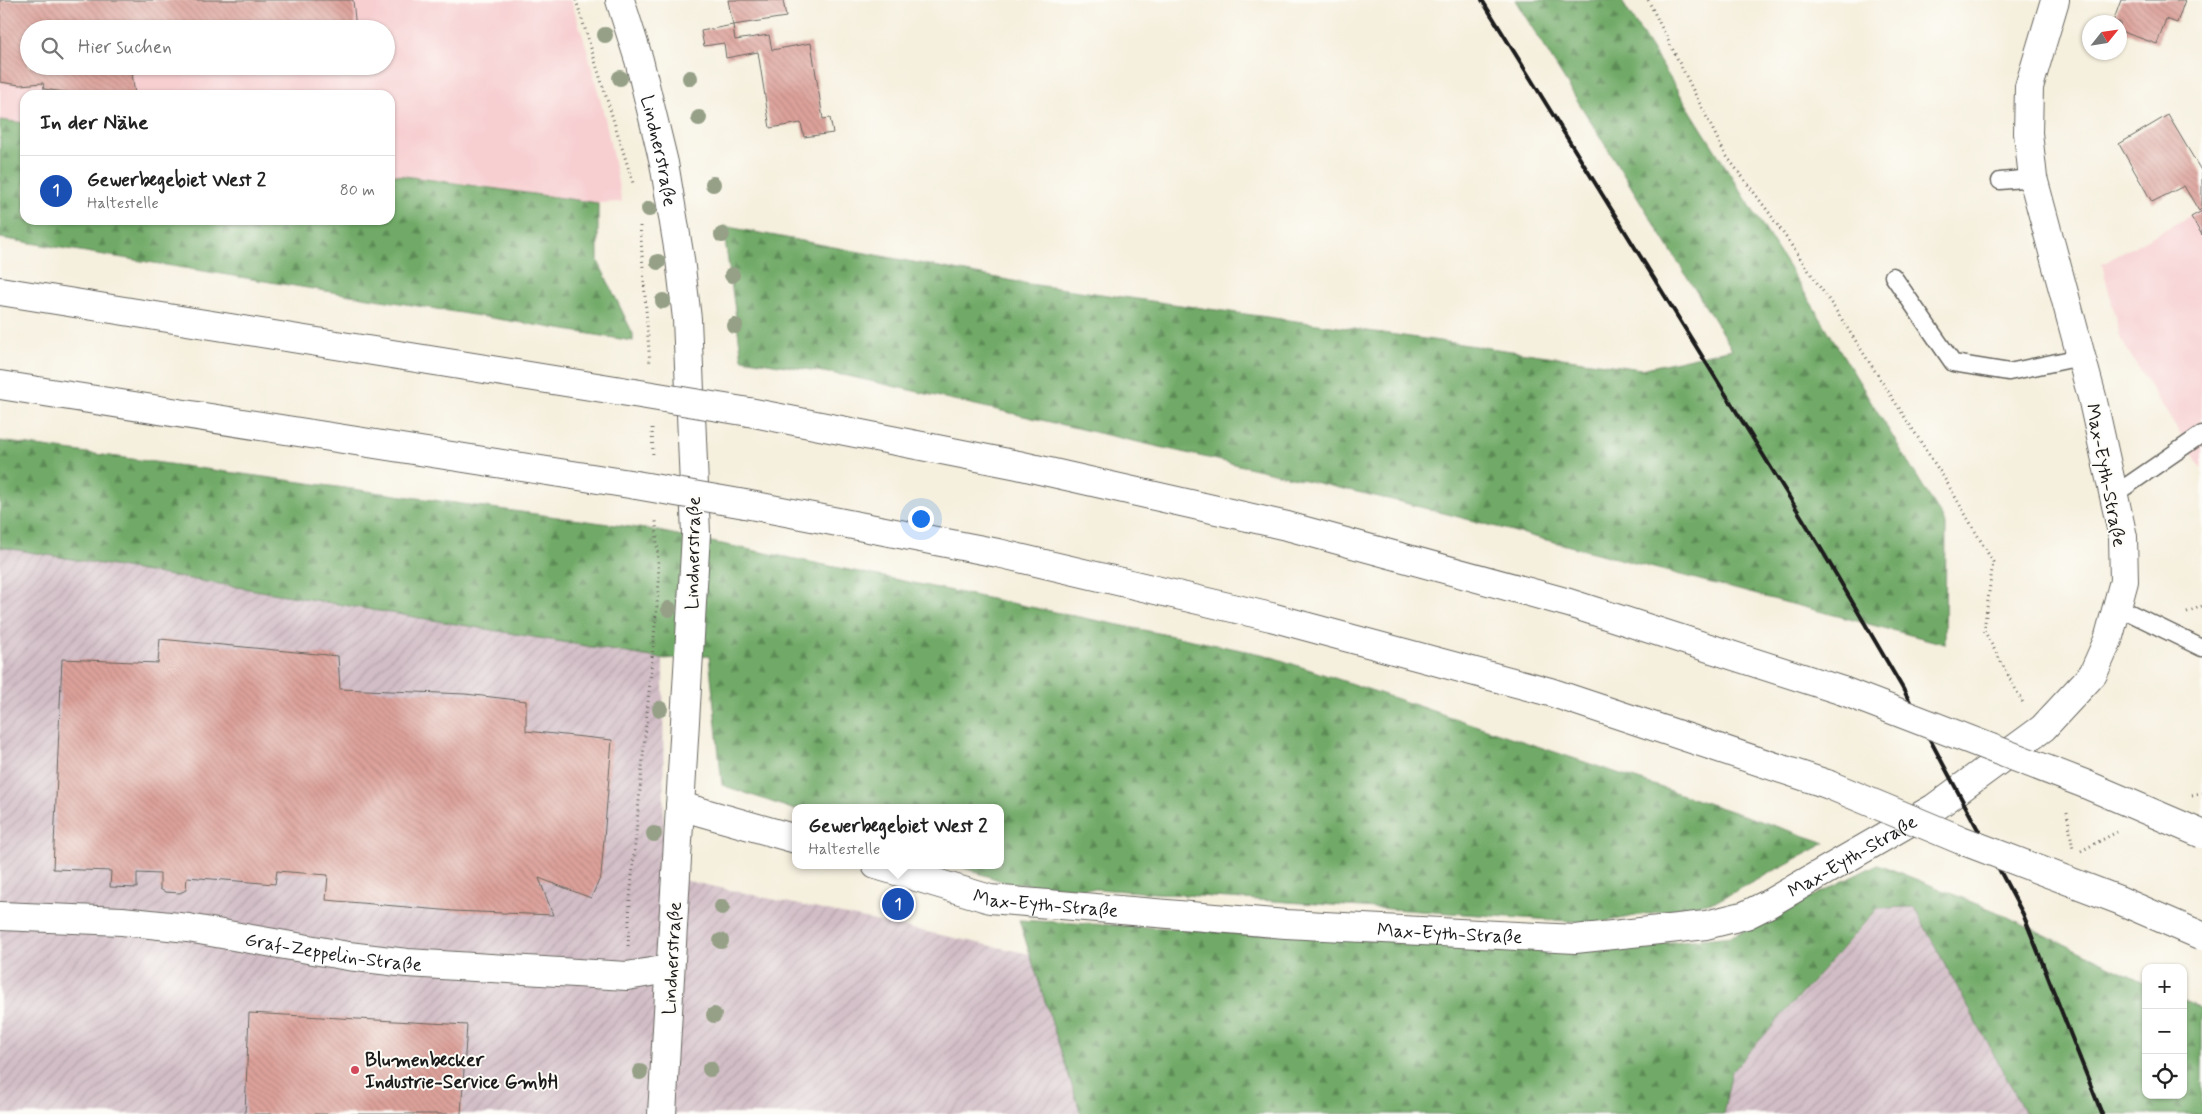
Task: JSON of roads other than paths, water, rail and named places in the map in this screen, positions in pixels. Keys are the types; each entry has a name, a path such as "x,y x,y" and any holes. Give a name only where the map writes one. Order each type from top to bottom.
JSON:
{"main road":[{"name":"Lindnerstraße","path":"620,0 638,60 664,163 680,259 687,319 696,534 662,1114"},
{"name":"Max-Eyth-Straße","path":"889,869 990,899 1286,924 1575,939 1706,924 1746,915 1768,904 1925,813 2043,728 2093,674 2108,640 2124,581 2123,537 2115,494 2081,357 2033,178 2028,133 2029,87 2055,0"},
{"path":"0,291 749,412 1018,465 1288,526 1568,603 1843,691 2085,784 2202,834"},
{"path":"0,385 636,485 745,504 998,553 1271,617 1550,692 1827,784 1961,840 2118,900 2202,936"},
{"path":"680,806 792,838"},
{"name":"Graf-Zeppelin-Straße","path":"0,916 122,921 178,927 348,956 408,962 627,976 669,970"}],"lane":[{"path":"2000,181 2033,178"},
{"path":"1893,276 1953,363 2009,372 2081,357"},
{"path":"2115,494 2202,434"},
{"path":"2118,607 2202,648"}],"railway":[{"path":"1482,0 1820,547 1902,687 2023,914 2102,1114"}],"place":[{"name":"Gewerbegebiet West 2","path":"898,904"},
{"name":"Blumenbecker Industrie-Service GmbH","path":"355,1070"}]}
